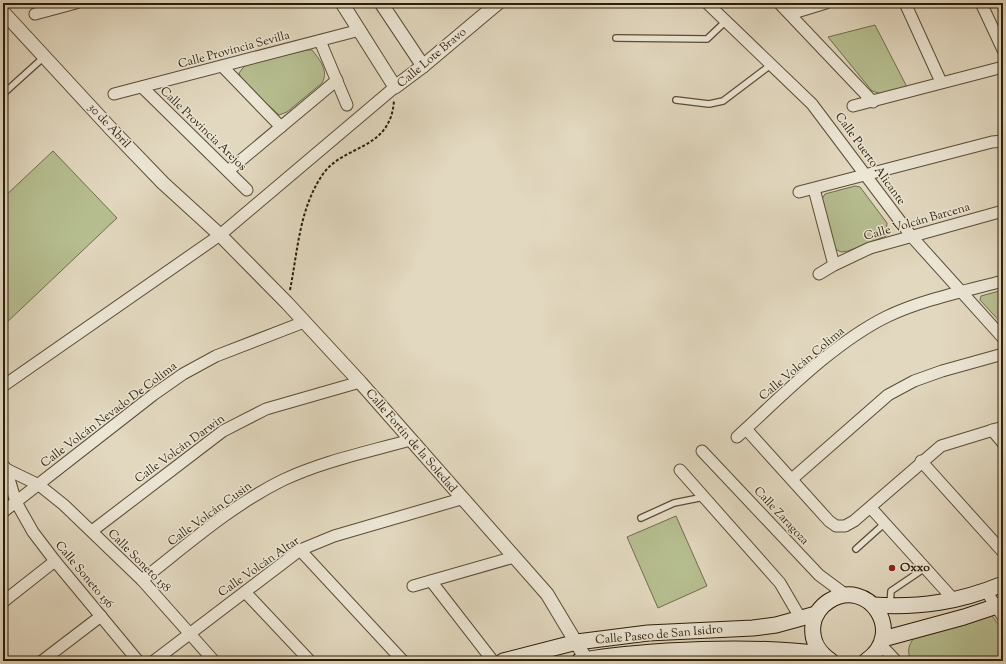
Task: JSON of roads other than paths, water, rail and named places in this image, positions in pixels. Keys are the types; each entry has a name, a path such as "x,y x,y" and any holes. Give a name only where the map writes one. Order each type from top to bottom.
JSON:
{"main road":[{"path":"873,605 890,606 932,604 954,600 986,591 1003,584"},
{"path":"826,658 815,645 812,635 816,614 829,601 846,595 860,597 873,605 880,615 884,627 882,642 874,656 866,661"},
{"path":"882,642 1001,609"},
{"name":"Calle Paseo de San Isidro","path":"503,661 577,642 648,633 753,628 776,625 816,614"},
{"name":"Calle Paseo de San Isidro","path":"584,660 647,652 710,649 787,649 826,658"}],"street":[{"path":"35,14 60,5 76,3"},
{"path":"3,386 220,235 395,87 342,3"},
{"path":"381,3 423,66"},
{"name":"Calle Lote Bravo","path":"395,87 423,66 498,3"},
{"name":"Calle Puerto Alicante","path":"707,3 812,104 834,130 865,176 912,237 1003,338"},
{"path":"779,3 873,102"},
{"path":"790,14 826,3"},
{"path":"905,3 941,82"},
{"path":"981,3 1003,50"},
{"name":"30 de Abril","path":"3,12 164,183 220,235"},
{"name":"Calle Provincia Sevilla","path":"114,94 360,30"},
{"path":"320,41 347,105"},
{"path":"222,66 281,127"},
{"path":"852,106 873,102 941,82 1003,67"},
{"path":"228,171 337,80"},
{"name":"Calle Provincia Arejos","path":"142,87 247,190"},
{"path":"799,192 992,142 1003,142"},
{"path":"814,189 834,265"},
{"name":"Calle Volcán Barcena","path":"819,274 834,265 870,248 1003,211"},
{"name":"Calle Fortín de la Soledad","path":"220,235 287,303 360,382 461,499 546,594 577,642 584,660"},
{"name":"Calle Volcán Colima","path":"736,437 832,353 867,327 909,308 1003,281"},
{"name":"Calle Volcán Nevado De Colima","path":"3,512 183,374 216,356 304,322"},
{"path":"792,479 888,396 921,378 1003,354"},
{"name":"Calle Volcán Darwin","path":"92,531 223,431 266,409 360,382"},
{"path":"746,429 829,521 836,526 845,526 871,508 921,461 940,446 998,429 1003,443"},
{"name":"Calle Volcán Cusin","path":"142,580 238,507 283,480 330,462 410,440"},
{"name":"Calle Zaragoza","path":"702,451 819,575 846,595"},
{"path":"921,461 1003,552"},
{"name":"Calle Soneto 158","path":"5,467 39,485 92,531 142,580 214,661"},
{"name":"Calle Soneto 156","path":"5,467 16,502 33,532 55,561 138,661"},
{"path":"680,470 780,583 801,618"},
{"name":"Calle Volcán Altar","path":"154,661 300,550 334,536 461,499"},
{"path":"871,508 954,600"},
{"path":"300,550 403,661"},
{"path":"414,586 514,557"},
{"path":"3,602 55,561"},
{"path":"431,581 494,661"},
{"path":"986,591 1001,609"},
{"path":"245,592 310,661"},
{"path":"42,661 101,616"},
{"path":"882,642 896,661"}],"lane":[{"path":"616,38 707,40 726,21"},
{"path":"3,94 45,57"},
{"path":"676,100 715,104 723,101 772,64"},
{"path":"641,518 674,502 704,497"},
{"path":"856,549 885,523"},
{"path":"890,606 891,591 924,568"}],"place":[{"name":"Oxxo","path":"892,568"}]}
